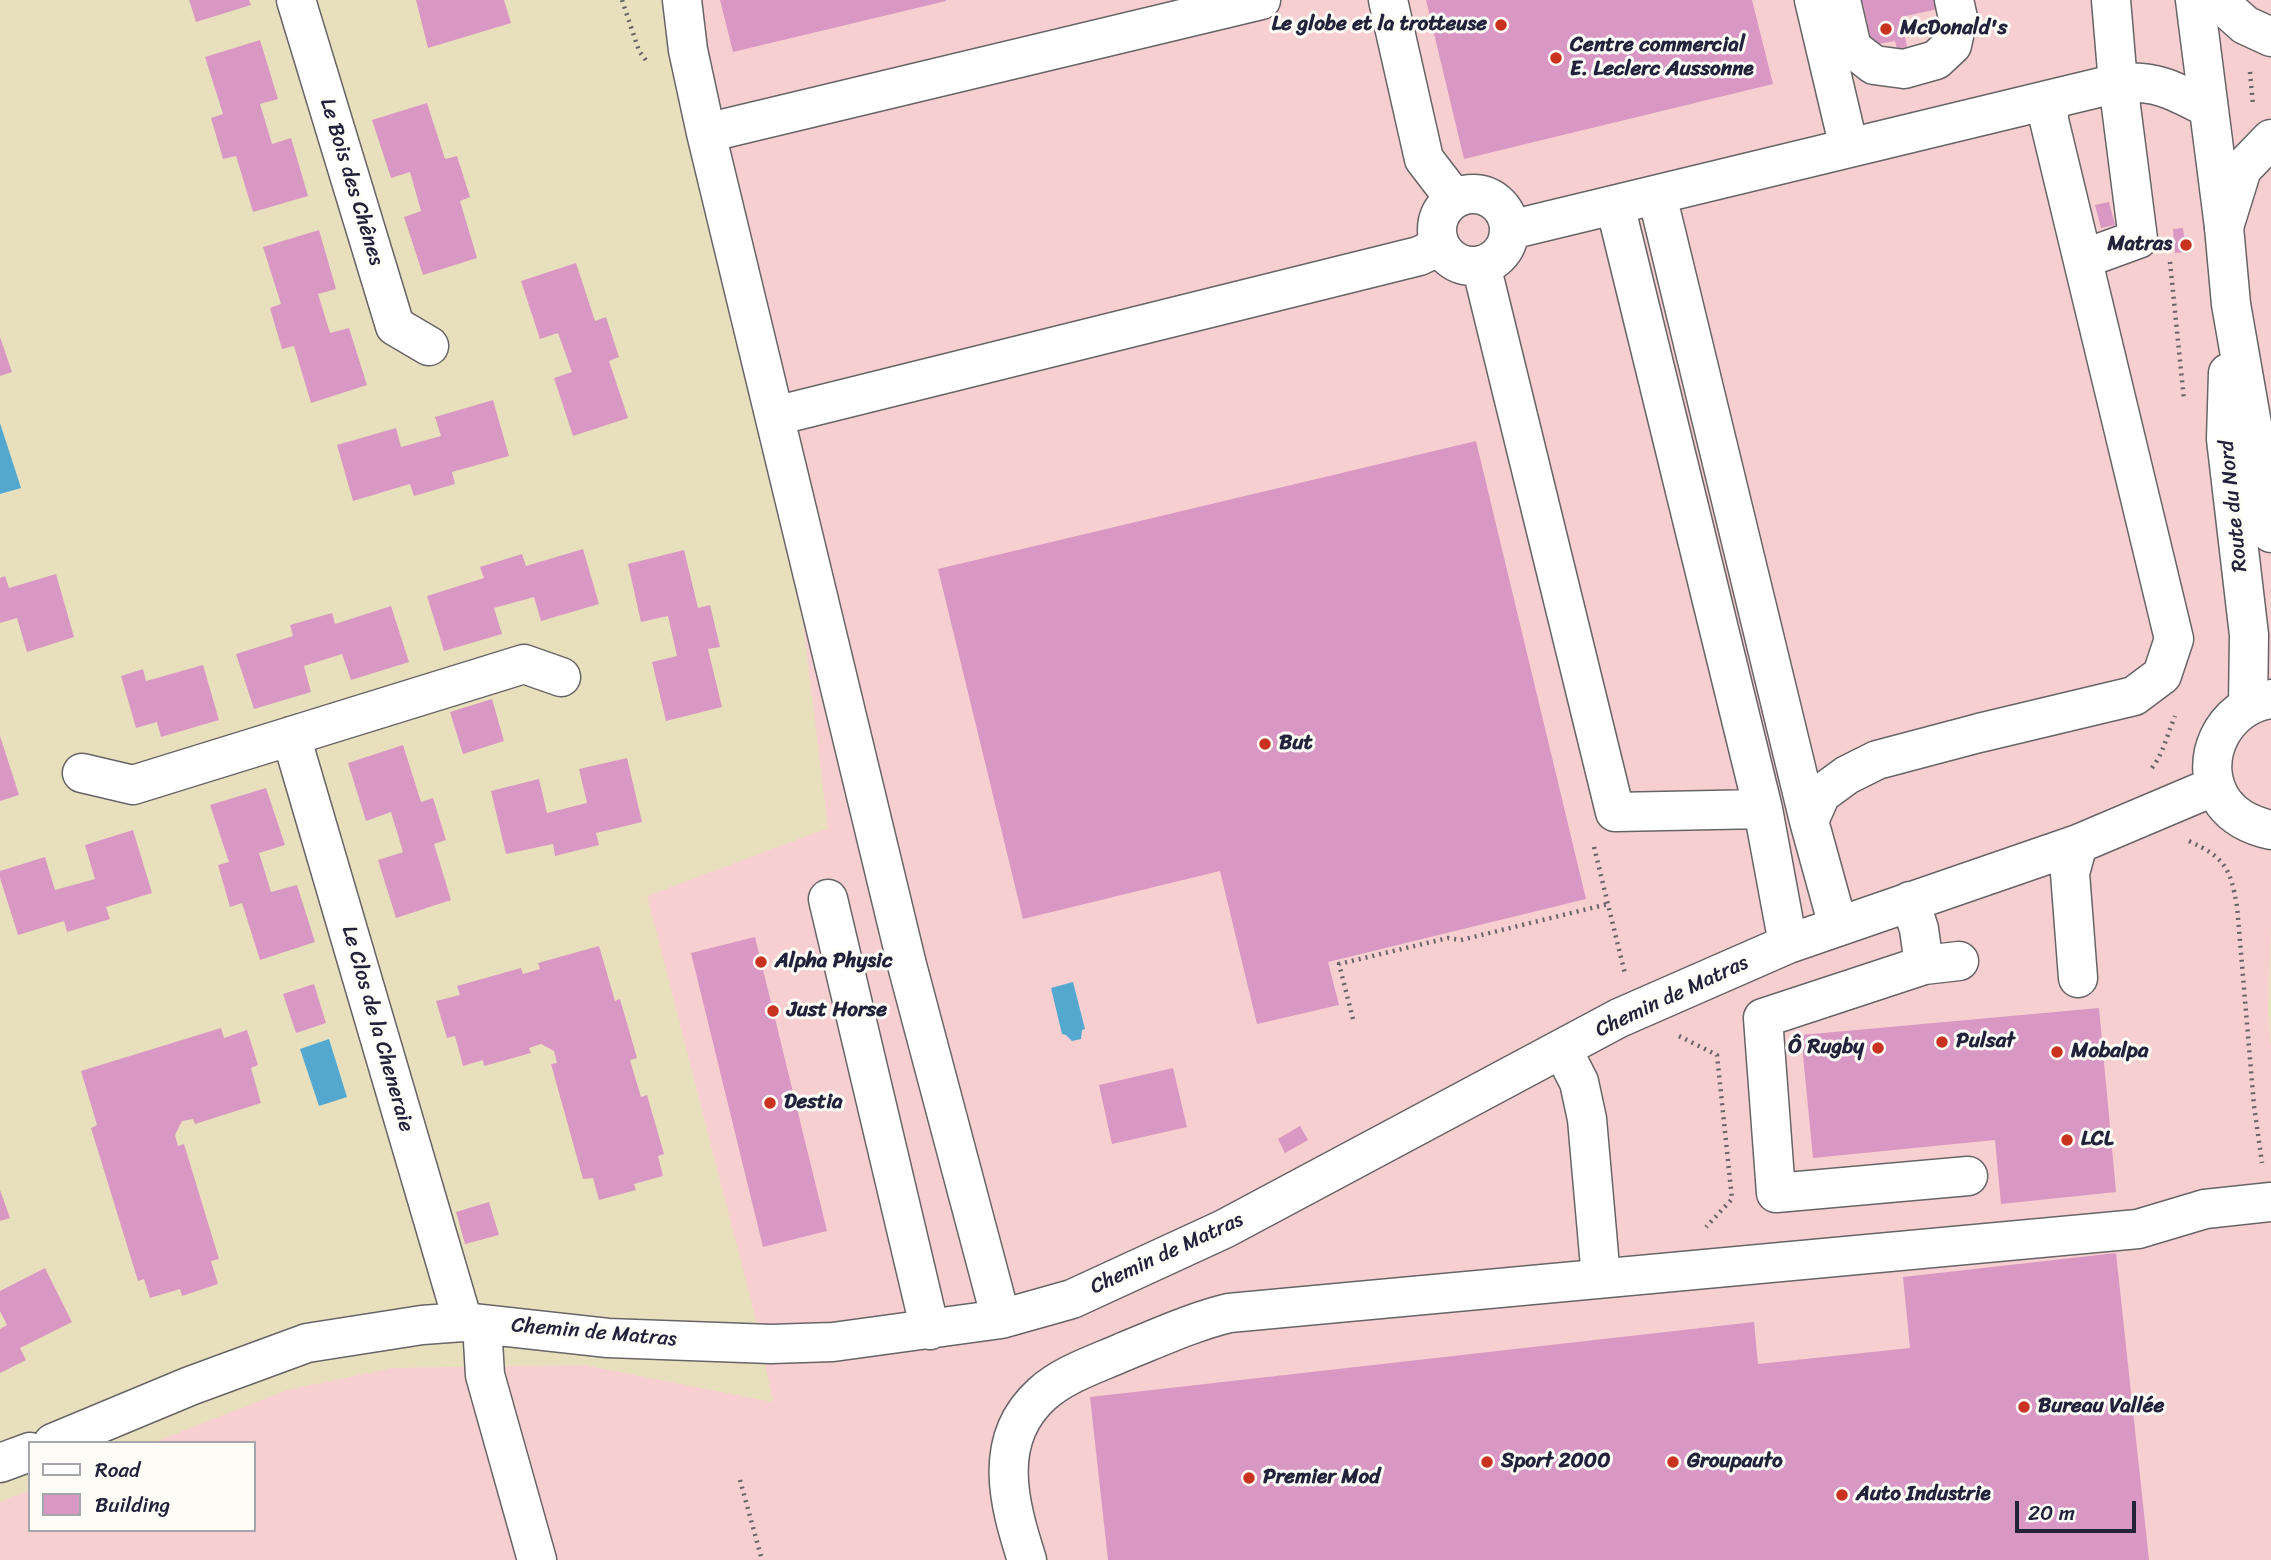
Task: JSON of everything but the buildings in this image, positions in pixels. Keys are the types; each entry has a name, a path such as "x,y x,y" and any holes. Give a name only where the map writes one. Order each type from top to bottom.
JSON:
{"street":[{"name":"Le Bois des Chênes","path":"296,0 395,326 429,346"},
{"path":"682,0 688,50 706,132 906,965 1001,1319"},
{"path":"706,132 1261,0"},
{"path":"1388,0 1424,159 1454,198"},
{"path":"1814,0 1849,148"},
{"path":"1841,0 1852,48 1874,65 1904,69 1936,60 1952,45 1958,18 1954,0"},
{"path":"2083,259 2138,239 2111,0"},
{"name":"Route du Nord","path":"2195,0 2224,227 2231,304 2271,533"},
{"path":"2217,0 2245,25 2271,37"},
{"path":"1510,230 2119,83 2154,83 2208,108"},
{"path":"1809,821 1821,794 1847,775 1877,761 1979,733 2134,696 2162,675 2174,639 2049,120 2049,100"},
{"path":"2224,227 2242,169 2271,139"},
{"path":"1479,194 1491,198 1502,207 1510,230 1508,240 1498,256 1481,265 1469,266 1457,263 1447,256 1440,246 1436,225 1440,214 1454,198 1479,194"},
{"path":"1657,195 1809,821 1838,926"},
{"path":"1615,205 1763,809 1788,944"},
{"path":"775,416 1419,256 1440,246"},
{"path":"1481,265 1615,812 1763,809"},
{"name":"Route du Nord","path":"2231,304 2226,439 2259,703"},
{"path":"82,773 133,785 524,664 561,677"},
{"path":"2259,703 2232,717 2221,732 2214,749 2212,768 2224,803 2238,817 2254,826 2271,830"},
{"name":"Le Clos de la Cheneraie","path":"291,736 472,1323 537,1560"},
{"name":"Chemin de Matras","path":"58,1441 190,1386 307,1343 422,1325 472,1323 608,1338 771,1344 833,1342 1001,1319 1072,1299 1223,1229 1619,1018 1788,944 2078,844 2216,786"},
{"path":"2078,844 2070,873 2078,978"},
{"path":"828,898 930,1330"},
{"path":"1910,901 1919,929 1942,963 1763,1018 1776,1192 1968,1176"},
{"path":"1562,1049 1579,1082 1587,1119 1601,1278"},
{"path":"1027,1560 1011,1506 1008,1478 1010,1450 1017,1429 1028,1410 1042,1394 1080,1370 1199,1320 1229,1314 1703,1268 2138,1229 2205,1209 2269,1202"},
{"path":"0,1463 28,1453"}],"path":[{"path":"2169,251 2185,408"},
{"path":"2144,778 2159,758 2176,714"},
{"path":"2181,840 2206,850 2221,861 2232,878 2237,906 2254,1106 2269,1202"},
{"path":"1353,1019 1339,964 1448,938 1461,940 1608,904"},
{"path":"1676,1034 1717,1055 1732,1199 1700,1235 1703,1268"},
{"path":"740,1480 762,1560"}],"shaded area":[{"path":"661,0 2271,0 2271,928 2268,1010 2271,1049 2271,1560 0,1560 0,1502 28,1491 28,1532 256,1532 256,1441 157,1441 287,1390 393,1368 583,1365 773,1402 753,1309 647,896 828,828 795,558"}],"water":[{"path":"0,423 21,488 0,494"},
{"path":"1073,982 1085,1029 1082,1030 1081,1039 1072,1041 1062,1034 1051,988"},
{"path":"329,1039 347,1097 319,1106 300,1049"}],"place":[{"name":"Le globe et la trotteuse","path":"1501,25"},
{"name":"McDonald's","path":"1886,29"},
{"name":"Centre commercial E. Leclerc Aussonne","path":"1556,58"},
{"name":"Matras","path":"2186,245"},
{"name":"But","path":"1265,744"},
{"name":"Alpha Physic","path":"761,962"},
{"name":"Just Horse","path":"773,1011"},
{"name":"Pulsat","path":"1942,1042"},
{"name":"Ô Rugby","path":"1878,1048"},
{"name":"Mobalpa","path":"2057,1052"},
{"name":"Destia","path":"770,1103"},
{"name":"LCL","path":"2067,1140"},
{"name":"Bureau Vallée","path":"2024,1407"},
{"name":"Sport 2000","path":"1487,1462"},
{"name":"Groupauto","path":"1673,1462"},
{"name":"Premier Mod","path":"1249,1478"},
{"name":"Auto Industrie","path":"1842,1495"}]}
